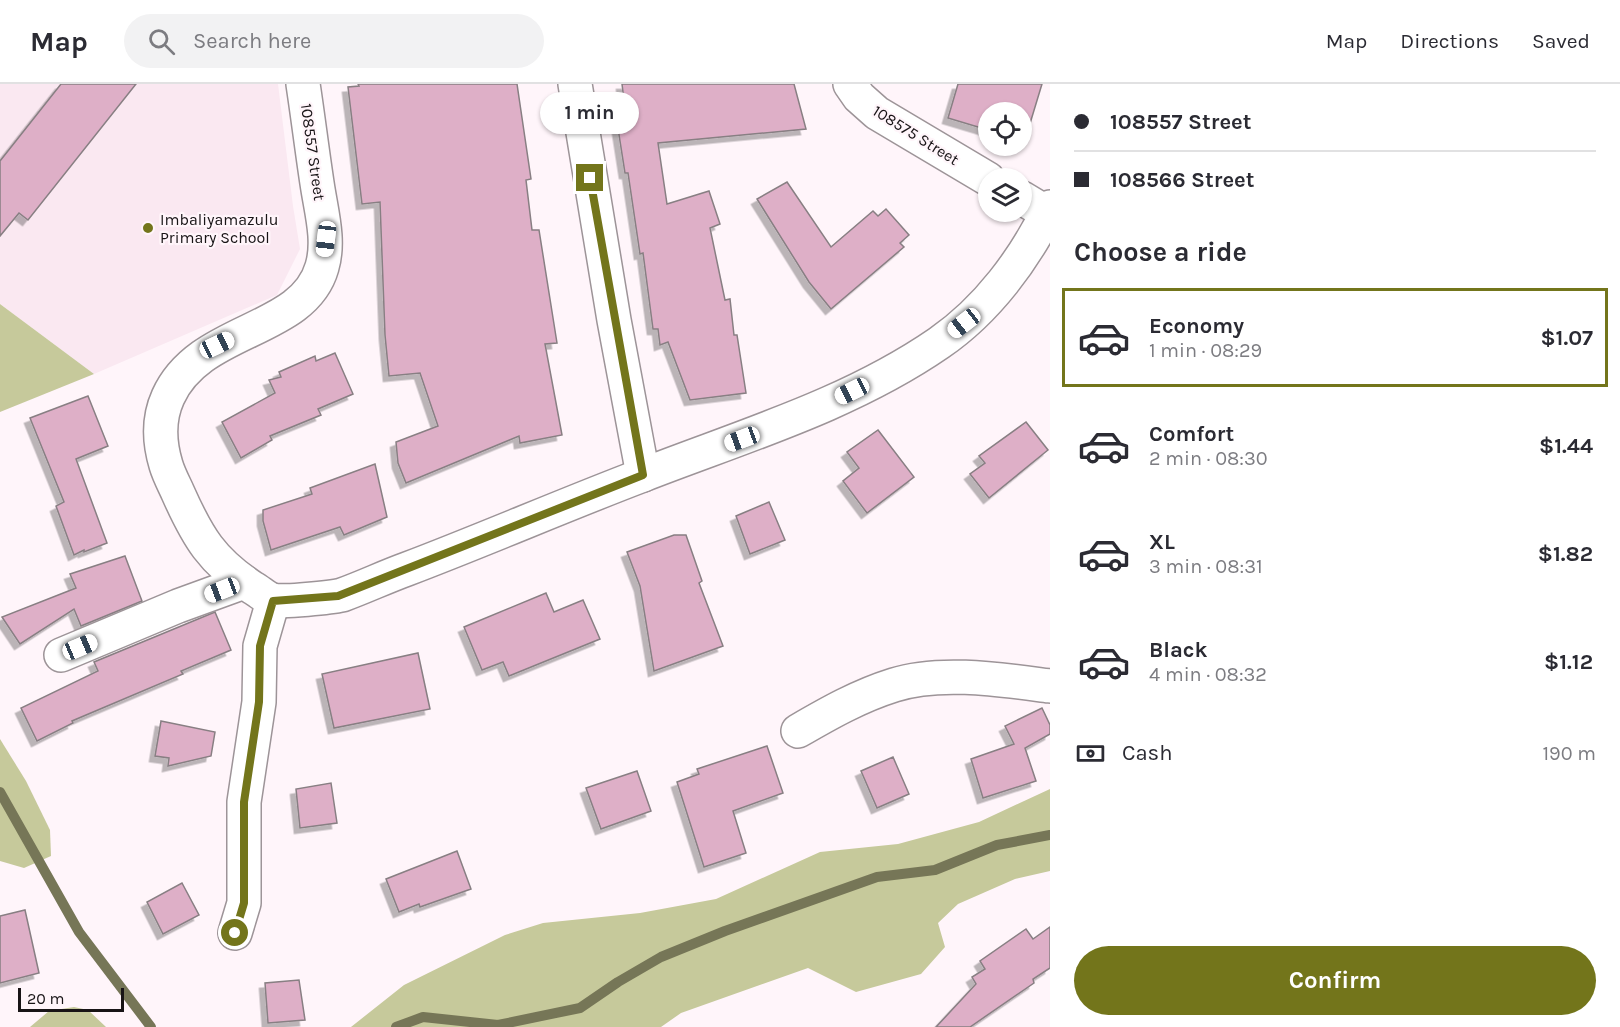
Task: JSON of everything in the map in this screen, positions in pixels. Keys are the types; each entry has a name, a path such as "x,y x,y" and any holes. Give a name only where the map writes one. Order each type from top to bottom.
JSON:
{"street":[{"name":"108557 Street","path":"273,601 216,560 202,543 166,466 160,426 165,404 174,383 190,366 217,345 295,307 312,290 322,267 326,239 303,84"},
{"path":"574,84 643,475"},
{"name":"108575 Street","path":"850,84 859,97 877,113 978,173"},
{"path":"235,933 244,903 244,802 259,702 260,646 273,601 338,596 643,475 782,424 916,358 964,323 996,291 1027,248 1040,206"},
{"path":"61,655 178,606 244,582"},
{"path":"798,731 846,704 896,684 931,679 989,678 1050,686"}],"shaded area":[{"name":"Imbaliyamazulu Primary School","path":"0,84 278,84 300,249 277,295 94,374 0,304"}],"green space":[{"path":"0,304 94,374 0,412"},
{"path":"0,739 26,781 50,830 51,856 24,868 0,861"},
{"path":"1050,789 1050,871 1015,879 958,904 938,923 945,947 921,974 856,992 808,968 681,1013 661,1027 351,1027 404,985 505,935 543,923 640,913 716,899 820,852 898,844 979,822"},
{"path":"74,1007 88,1010 106,1027 30,1027 49,1011"}],"building":[{"path":"61,84 136,84 28,220 19,213 0,236 0,161"},
{"path":"358,84 517,84 531,179 526,180 532,230 539,230 557,343 545,344 562,435 520,443 519,436 406,483 398,463 396,442 438,426 420,373 389,376 385,335 380,202 362,204 348,87 359,86"},
{"path":"622,84 794,84 806,129 658,143 667,204 709,191 720,224 710,228 725,300 730,299 734,335 737,335 746,393 690,400 668,342 660,345 658,329 653,329 643,253 640,254 628,173 625,173 615,109 625,108"},
{"path":"958,84 1042,84 1032,117 1032,102 978,102 978,127 948,118"},
{"path":"787,182 831,247 873,211 878,216 886,209 909,235 900,243 904,247 831,309 809,282 757,199"},
{"path":"335,353 353,394 318,409 321,415 270,436 272,440 241,458 222,422 275,393 269,380 281,377 279,372 315,356 316,361"},
{"path":"88,396 108,446 76,459 107,543 74,555 56,506 64,502 30,418"},
{"path":"1026,422 1048,450 989,498 970,474 985,463 979,456"},
{"path":"878,430 914,477 867,513 843,481 859,468 847,452"},
{"path":"375,464 387,517 344,535 340,527 271,550 263,521 263,510 312,494 310,488"},
{"path":"769,502 785,540 750,554 736,516"},
{"path":"674,535 686,535 702,581 699,583 723,646 654,671 640,586 627,552"},
{"path":"125,556 142,601 81,626 74,609 20,644 2,617 76,588 70,574"},
{"path":"546,593 554,612 583,600 600,639 509,676 503,662 482,670 464,627"},
{"path":"215,612 231,650 181,671 183,674 72,721 73,723 37,741 21,708 98,671 94,662"},
{"path":"418,653 430,709 334,728 322,674"},
{"path":"1042,708 1050,725 1050,734 1025,748 1036,781 983,798 971,759 1014,744 1005,726"},
{"path":"161,721 215,732 211,756 168,766 169,758 155,756"},
{"path":"767,746 783,793 733,811 746,853 704,867 677,782 699,774 697,769"},
{"path":"893,757 909,794 877,808 861,771"},
{"path":"637,771 651,811 601,829 586,788"},
{"path":"331,783 337,823 300,828 296,789"},
{"path":"457,851 471,889 399,912 386,879"},
{"path":"182,883 199,915 163,934 147,902"},
{"path":"25,910 39,973 0,983 0,916"},
{"path":"1050,927 1050,968 1033,979 1034,983 970,1027 936,1027 976,984 972,977 985,969 980,961 1026,929 1033,939"},
{"path":"299,980 305,1020 268,1023 265,983"}],"waterway":[{"path":"0,792 79,932 151,1027"},
{"path":"396,1027 423,1017 498,1025 580,1008 661,957 725,931 877,877 935,870 997,845 1050,835"}],"place":[{"name":"Imbaliyamazulu Primary School","path":"148,228"}],"route":[{"path":"235,933 244,903 244,802 259,702 260,646 273,601 338,596 643,475 590,178"}]}
